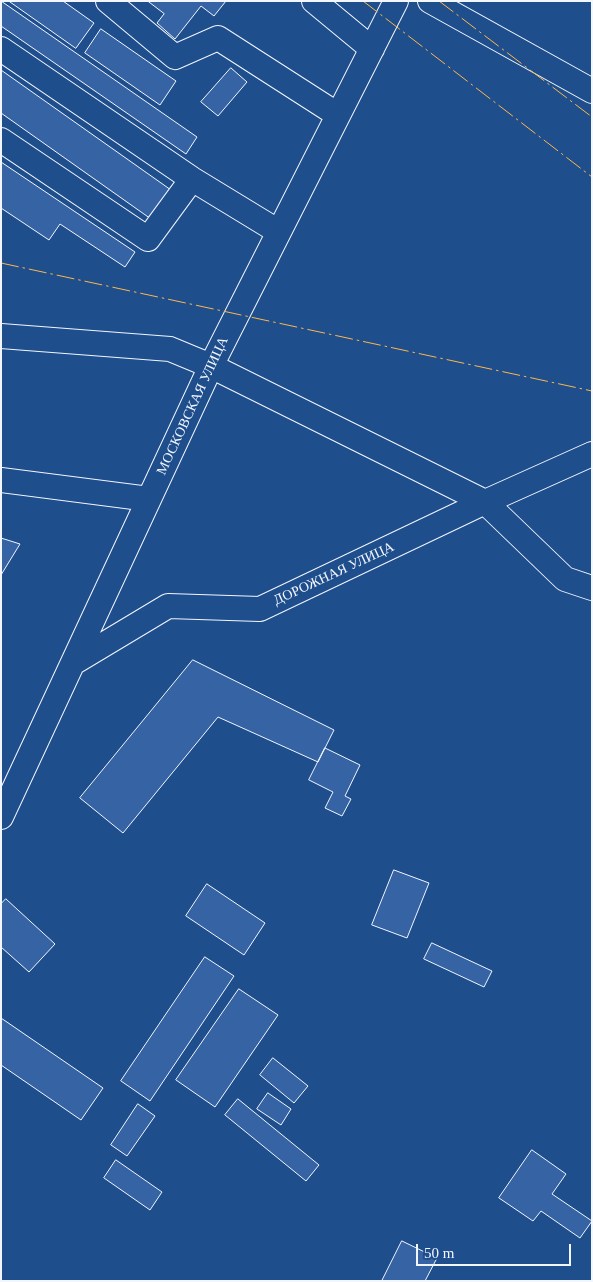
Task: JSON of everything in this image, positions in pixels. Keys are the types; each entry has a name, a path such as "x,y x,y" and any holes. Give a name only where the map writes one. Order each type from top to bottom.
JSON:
{"street":[{"path":"108,1 175,57 218,38 338,115"},
{"path":"314,1 372,49"},
{"name":"МОСКОВСКАЯ УЛИЦА","path":"1,817 212,366 396,1"},
{"path":"430,1 592,91"},
{"path":"1,49 192,179 279,232"},
{"path":"1,140 148,239 192,179"},
{"path":"1,336 170,349 212,366 486,502 564,579 592,588"},
{"name":"ДОРОЖНАЯ УЛИЦА","path":"73,664 168,606 260,609 592,454"},
{"path":"1,480 149,499"}],"building":[{"path":"1,1 197,137 186,154 1,26"},
{"path":"9,1 63,1 94,23 76,48"},
{"path":"148,1 226,1 214,16 201,6 175,39 157,23 164,14"},
{"path":"101,29 176,81 160,105 85,53"},
{"path":"231,68 247,82 218,116 201,102"},
{"path":"1,70 171,190 151,219 1,113"},
{"path":"1,162 135,252 125,267 60,224 49,240 1,208"},
{"path":"1,538 20,544 1,575"},
{"path":"193,660 334,730 318,762 218,717 123,833 80,798"},
{"path":"325,748 360,765 345,796 351,799 342,816 325,808 333,792 309,780"},
{"path":"394,870 429,883 407,938 372,925"},
{"path":"207,884 265,923 244,955 186,916"},
{"path":"6,899 55,944 29,972 1,947 1,904"},
{"path":"432,943 492,971 484,987 424,959"},
{"path":"205,957 234,976 150,1101 121,1081"},
{"path":"239,989 278,1015 215,1107 176,1080"},
{"path":"1,1018 103,1088 81,1120 1,1065"},
{"path":"273,1058 308,1086 294,1103 260,1075"},
{"path":"268,1093 291,1109 281,1125 257,1109"},
{"path":"238,1099 319,1165 306,1181 225,1115"},
{"path":"138,1104 155,1116 127,1156 111,1145"},
{"path":"532,1150 566,1174 552,1194 592,1221 580,1238 541,1211 533,1221 499,1198"},
{"path":"116,1160 162,1192 150,1210 104,1178"},
{"path":"402,1241 437,1258 425,1281 382,1281"}],"power":[{"path":"363,1 592,177"},
{"path":"439,1 592,117"},
{"path":"1,263 592,391"}]}
